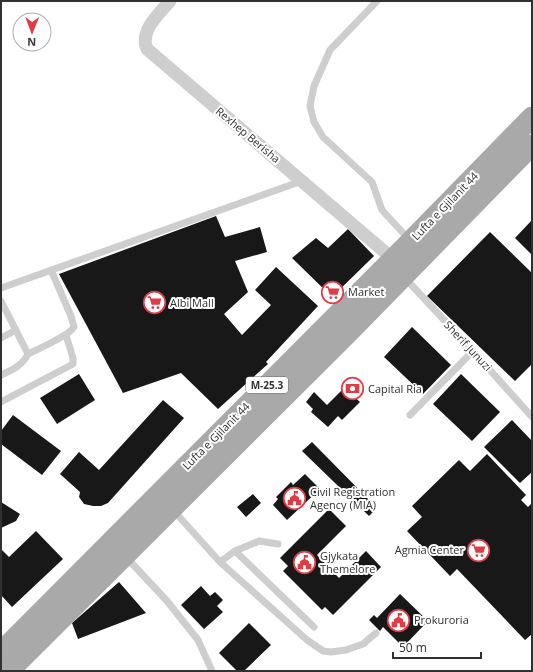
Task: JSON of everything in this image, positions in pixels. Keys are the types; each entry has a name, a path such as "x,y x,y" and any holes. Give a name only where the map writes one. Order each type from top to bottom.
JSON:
{"main road":[{"name":"Lufta e Gjilanit 44","path":"9,671 118,548 393,259 532,117"},
{"name":"Lufta e Gjilanit 44","path":"1,652 118,548 172,508 403,277 532,145"}],"street":[{"name":"Rexhep Berisha","path":"170,1 146,31 145,41 147,49 393,259"}],"lane":[{"path":"377,1 330,50 314,86 310,106 314,122 323,137 372,182 382,210 404,234 408,244"},
{"path":"1,288 302,181"},
{"path":"1,375 16,369 26,359 28,354 73,330 74,326 71,316 51,270"},
{"name":"Sherif Junuzi","path":"403,277 474,351 532,417"},
{"path":"2,304 28,354"},
{"path":"1,338 16,330"},
{"path":"1,402 73,364 73,358 66,334"},
{"path":"410,415 474,351"},
{"path":"172,508 220,562 307,640 323,651 331,652 346,650 363,644 376,633"},
{"path":"220,562 235,551 259,541 278,544"},
{"path":"118,548 167,601 198,640 212,671"},
{"path":"235,551 314,627"}],"building":[{"name":"Albi Mall","path":"216,216 225,237 260,227 267,252 235,261 248,292 224,314 242,335 271,305 255,290 276,267 318,306 266,362 268,364 218,409 181,373 123,393 59,274"},
{"path":"532,220 532,255 515,238"},
{"path":"348,229 374,256 332,297 292,258 316,238 328,248"},
{"path":"490,232 532,273 532,364 515,381 427,296"},
{"path":"412,327 451,365 423,394 384,357"},
{"path":"79,374 95,400 57,424 40,398"},
{"path":"461,374 500,412 472,441 433,404"},
{"path":"344,388 360,402 342,420 338,416 328,427 311,412 313,409 306,402 314,392 327,405"},
{"path":"163,400 184,418 108,503 101,506 84,504 79,497 80,492 60,474 79,452 99,470"},
{"path":"13,415 61,451 42,475 1,444 1,431"},
{"path":"512,420 532,441 532,472 520,483 484,447"},
{"path":"312,442 377,508 369,516 302,451"},
{"name":"Agmia Center","path":"487,454 526,495 521,500 528,507 532,503 532,634 525,640 457,569 450,576 407,531 422,517 412,506 459,460 470,471"},
{"name":"Civil Registration Agency (MIA)","path":"305,474 320,489 287,520 273,505 278,499 276,497 291,482 293,485"},
{"path":"253,494 261,503 246,517 237,507"},
{"path":"1,502 20,514 16,521 1,528"},
{"name":"Gjykata Themelore","path":"329,509 346,526 317,555 339,578 366,551 381,567 333,615 325,607 322,610 283,571 288,566 280,558"},
{"path":"36,531 63,559 12,607 1,595 1,549 9,557"},
{"path":"119,582 146,613 78,639 72,623"},
{"path":"201,586 210,596 215,592 223,600 217,606 223,612 204,629 181,605"},
{"name":"Prokuroria","path":"400,594 428,621 403,647 383,627 380,631 369,620 374,615 377,618"},
{"path":"249,623 271,645 244,671 237,671 219,653"}],"place":[{"name":"Market","path":"332,292"},
{"name":"Albi Mall","path":"155,303"},
{"name":"Capital Ria","path":"353,389"},
{"name":"Civil Registration Agency (MIA)","path":"294,498"},
{"name":"Agmia Center","path":"479,550"},
{"name":"Gjykata Themelore","path":"304,562"},
{"name":"Prokuroria","path":"399,620"}]}
